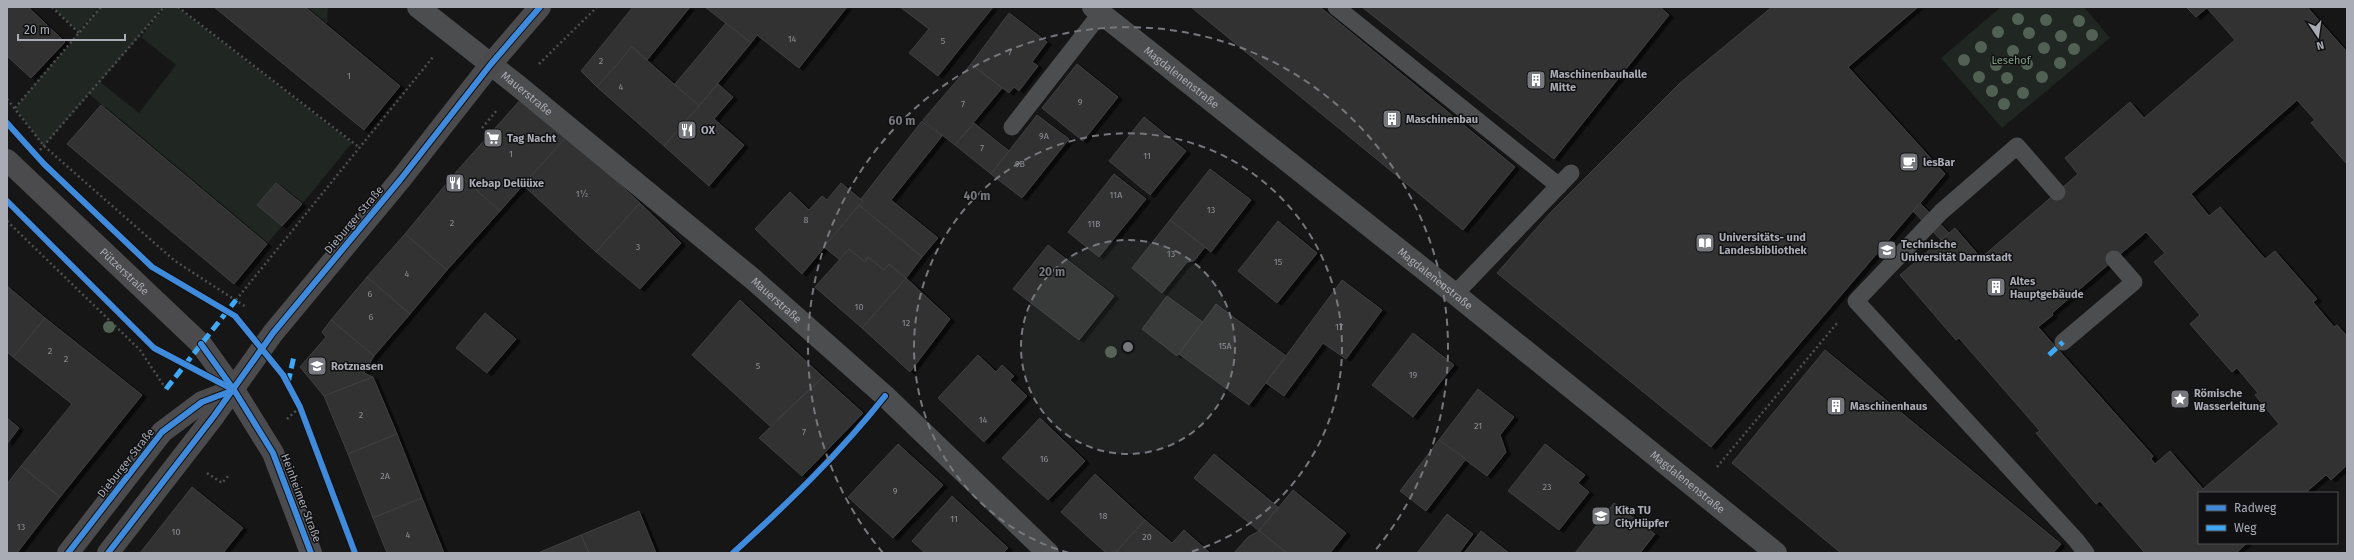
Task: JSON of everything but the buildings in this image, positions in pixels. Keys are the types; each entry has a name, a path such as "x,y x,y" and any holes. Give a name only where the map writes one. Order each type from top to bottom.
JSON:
{"main road":[{"name":"Dieburger Straße","path":"108,553 234,390 273,333 400,180 491,64 540,7"},
{"name":"Pützerstraße","path":"7,160 201,344 234,390"},
{"name":"Dieburger Straße","path":"68,553 162,432 202,402 234,390"},
{"name":"Heinheimer Straße","path":"234,390 273,453 311,553"}],"street":[{"name":"Mauerstraße","path":"418,7 517,85 754,280 885,396 1048,553"},
{"name":"Magdalenenstraße","path":"1097,10 1699,489 1776,553"}],"lane":[{"path":"1336,7 1559,186"},
{"path":"1012,127 1097,10"},
{"path":"2057,192 2017,146 1941,212 1856,301 2076,540 2086,553"},
{"path":"1455,294 1571,173"},
{"path":"2063,342 2134,282 2114,259"}],"path":[{"path":"52,7 79,33"},
{"path":"15,108 101,7"},
{"path":"31,149 37,157 44,146 164,7"},
{"path":"178,7 360,148"},
{"path":"517,85 597,7"},
{"path":"236,300 452,33"},
{"path":"560,34 566,38"},
{"path":"7,99 44,146 175,262 246,307"},
{"path":"7,221 140,350 166,389"},
{"path":"1699,489 1782,387 1856,301"},
{"path":"286,421 300,408"},
{"path":"204,472 222,483 230,474"}],"green space":[{"path":"53,7 99,7 78,32"},
{"path":"100,7 164,7 100,82 139,113 176,65 141,37 165,7 177,7 352,143 302,204 276,183 257,205 282,226 267,244 89,94 44,146 15,108"},
{"path":"305,7 328,7 327,25"},
{"name":"Lesehof","path":"2001,7 2084,7 2110,38 2002,128 1941,58"}],"marked path":[{"path":"166,389 236,300"},
{"path":"2049,355 2063,342"},
{"path":"288,383 294,356"}],"cycle path":[{"path":"108,553 214,416 273,333 400,180 491,64 540,7"},
{"path":"7,123 44,164 152,267 235,316 283,375 300,407 355,553"},
{"path":"7,201 154,348 234,390"},
{"path":"201,344 234,390 273,453 311,553"},
{"path":"68,553 162,432 202,402 234,390"},
{"path":"733,553 812,478 850,438 885,396"}],"place":[{"name":"Maschinenbauhalle Mitte","path":"1536,80"},
{"name":"Maschinenbau","path":"1392,119"},
{"name":"OX","path":"687,130"},
{"name":"Tag Nacht","path":"493,138"},
{"name":"lesBar","path":"1909,162"},
{"name":"Kebap Delüüxe","path":"455,183"},
{"name":"Universitäts- und Landesbibliothek","path":"1705,243"},
{"name":"Technische Universität Darmstadt","path":"1887,250"},
{"name":"Altes Hauptgebäude","path":"1996,287"},
{"name":"Rotznasen","path":"317,366"},
{"name":"Römische Wasserleitung","path":"2180,399"},
{"name":"Maschinenhaus","path":"1836,406"},
{"name":"Kita TU CityHüpfer","path":"1601,516"}]}
